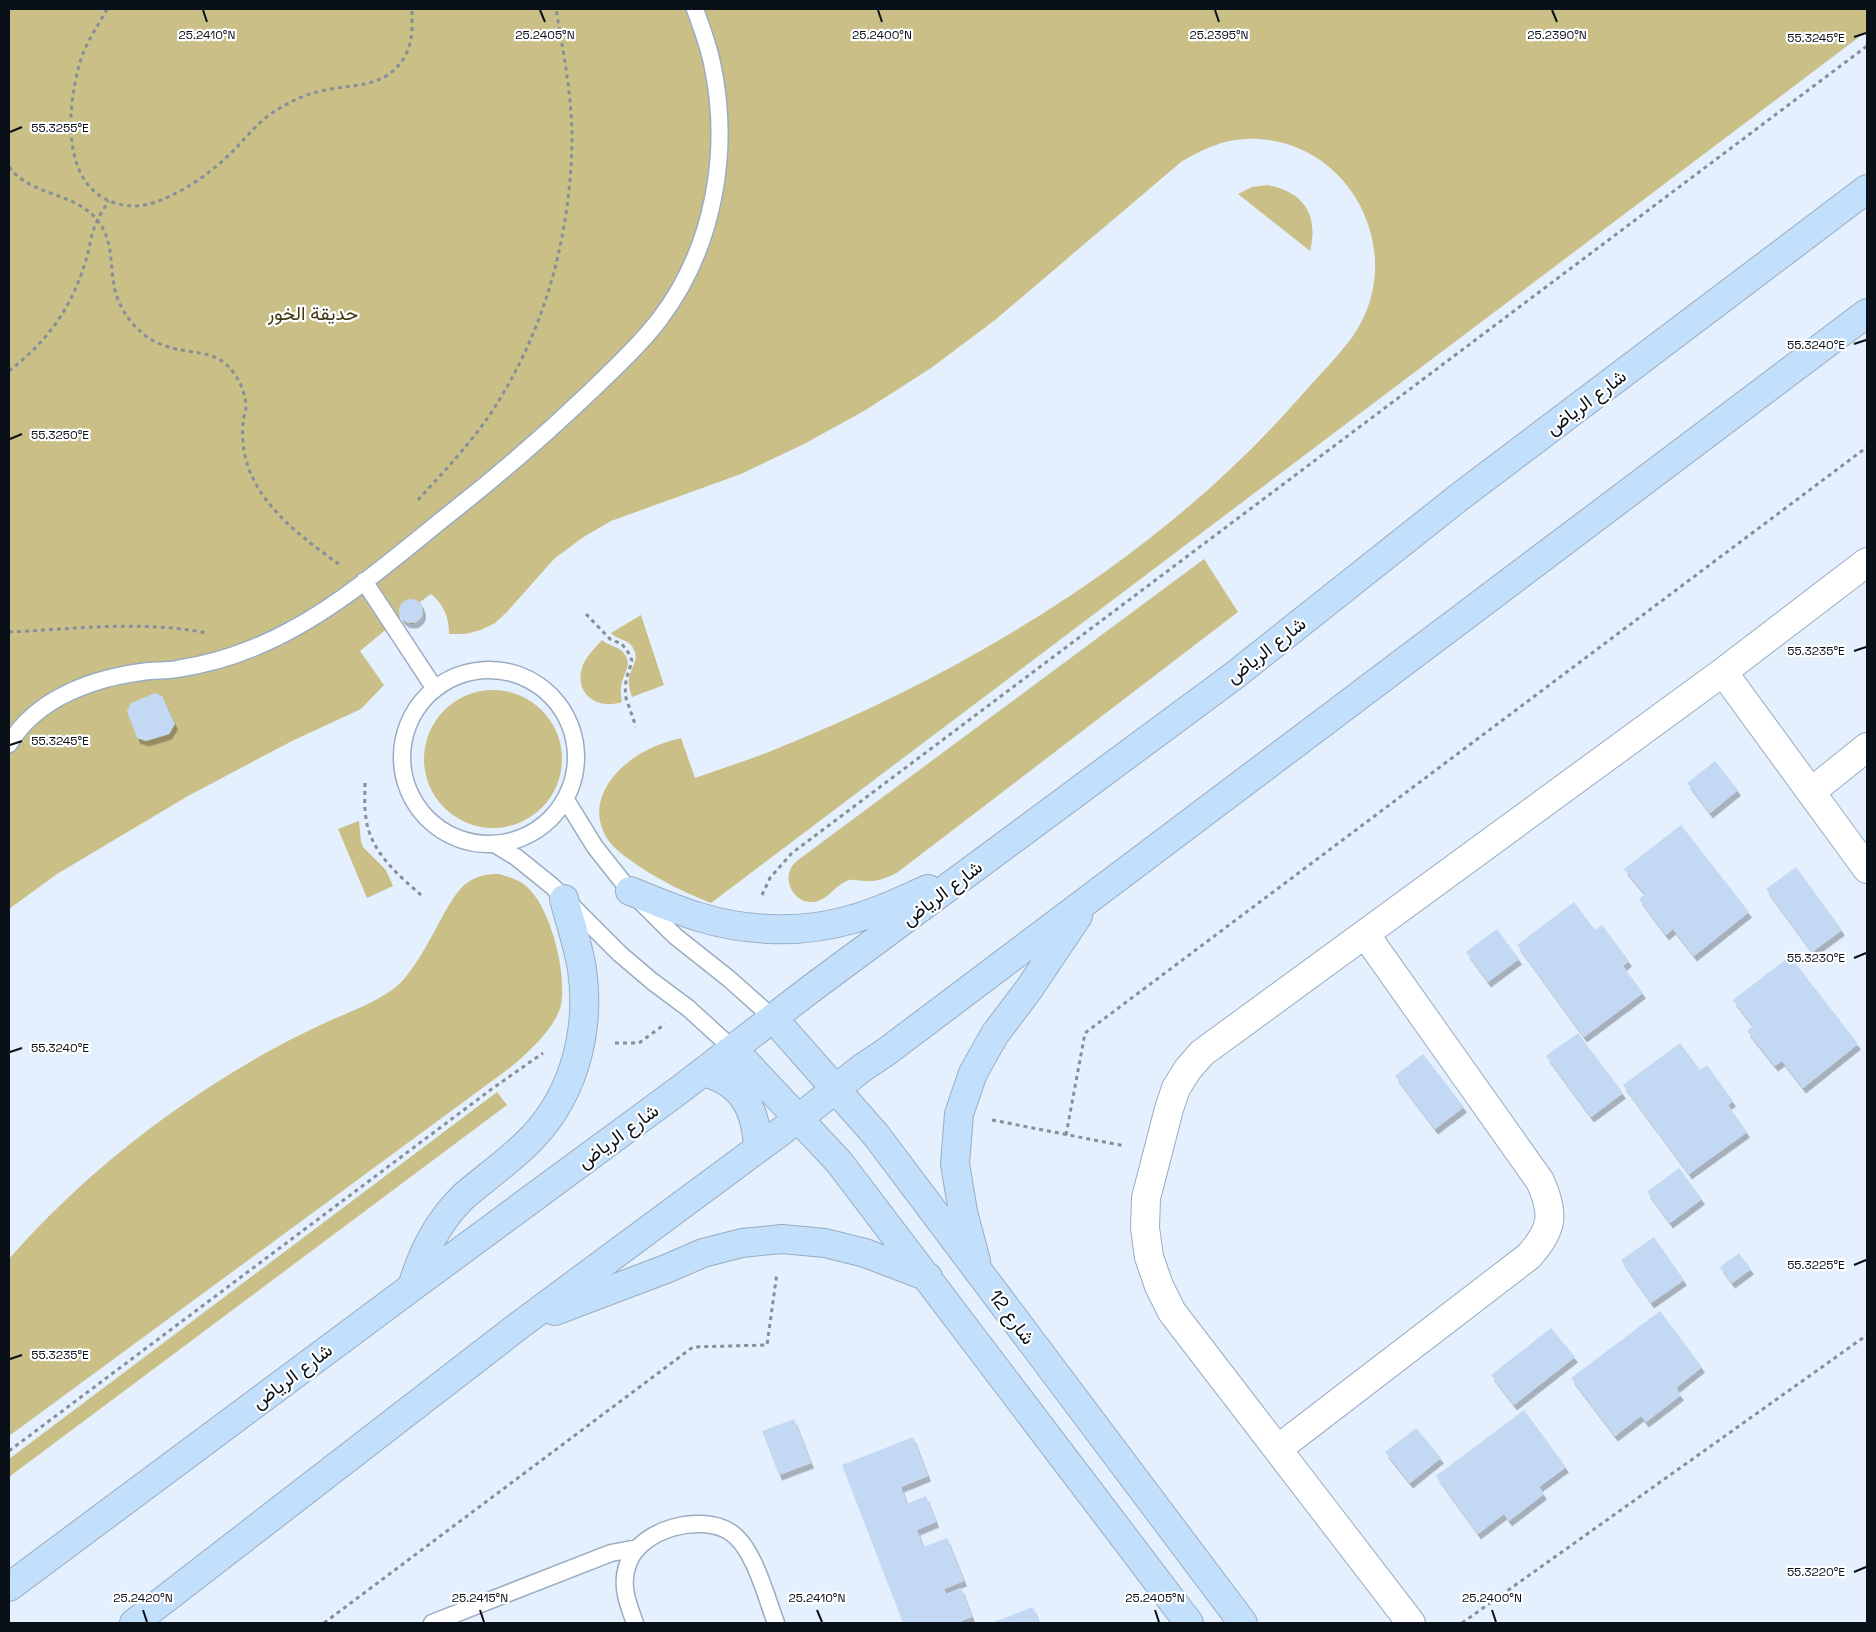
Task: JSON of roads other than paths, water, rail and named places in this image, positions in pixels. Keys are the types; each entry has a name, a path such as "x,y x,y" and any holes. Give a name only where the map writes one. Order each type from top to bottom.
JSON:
{"main road":[{"name":"شارع الرياض","path":"9,1587 412,1286 734,1050 803,995 1235,675 1458,498 1867,189"},
{"path":"134,1623 521,1324 798,1119 835,1088 894,1046 1867,313"},
{"path":"630,892 726,924 754,928 787,929 852,920 883,909 973,870"},
{"path":"980,1275 963,1212 955,1164 959,1114 973,1073 995,1034 1030,989 1090,898"},
{"path":"412,1286 420,1261 431,1238 446,1216 463,1198 526,1144 545,1123 561,1098 574,1071 585,1017 582,967 564,899"},
{"path":"803,995 803,1020 811,1042 819,1052 838,1064 850,1068 862,1068"},
{"name":"شارع 12","path":"773,1018 876,1135 1243,1623"},
{"path":"734,1050 839,1162 1189,1623"},
{"path":"703,1072 729,1083 740,1092 754,1118 758,1148"},
{"path":"521,1324 703,1253 742,1243 782,1239 824,1243 865,1253 928,1278"}],"street":[{"path":"1411,1623 1279,1448 1172,1312 1159,1286 1149,1257 1146,1228 1146,1198 1168,1109 1176,1088 1188,1069 1202,1053 1723,672 1867,562"},
{"path":"1723,672 1867,868"},
{"path":"1811,792 1867,747"},
{"path":"1279,1448 1529,1256 1543,1241 1550,1221 1548,1200 1540,1181 1365,934"}],"lane":[{"path":"9,744 16,723 49,703 93,683 126,674 176,669 215,661 252,649 289,632 364,581 503,472 609,374 658,321 681,288 698,253 710,215 717,176 720,136 718,99 712,61 695,9"},
{"path":"364,581 435,689"},
{"path":"479,670 510,672 541,687 554,699 564,713 572,730 576,747 573,783 566,800 557,814 544,826 530,835 513,842 496,845 476,844 455,838 437,828 422,814 411,796 404,776 402,755 405,736 411,719 421,702 448,680 479,670"},
{"path":"566,800 595,847 630,892 675,936 728,978 773,1018"},
{"path":"496,845 534,871 620,954 688,1008 734,1050"},
{"path":"635,1623 626,1600 624,1581 628,1563 637,1548 652,1536 688,1524 710,1524 730,1532 746,1548 776,1623"},
{"path":"432,1623 611,1553 637,1548"}],"park label":[{"name":"حديقة الخور","path":"313,313"}]}
